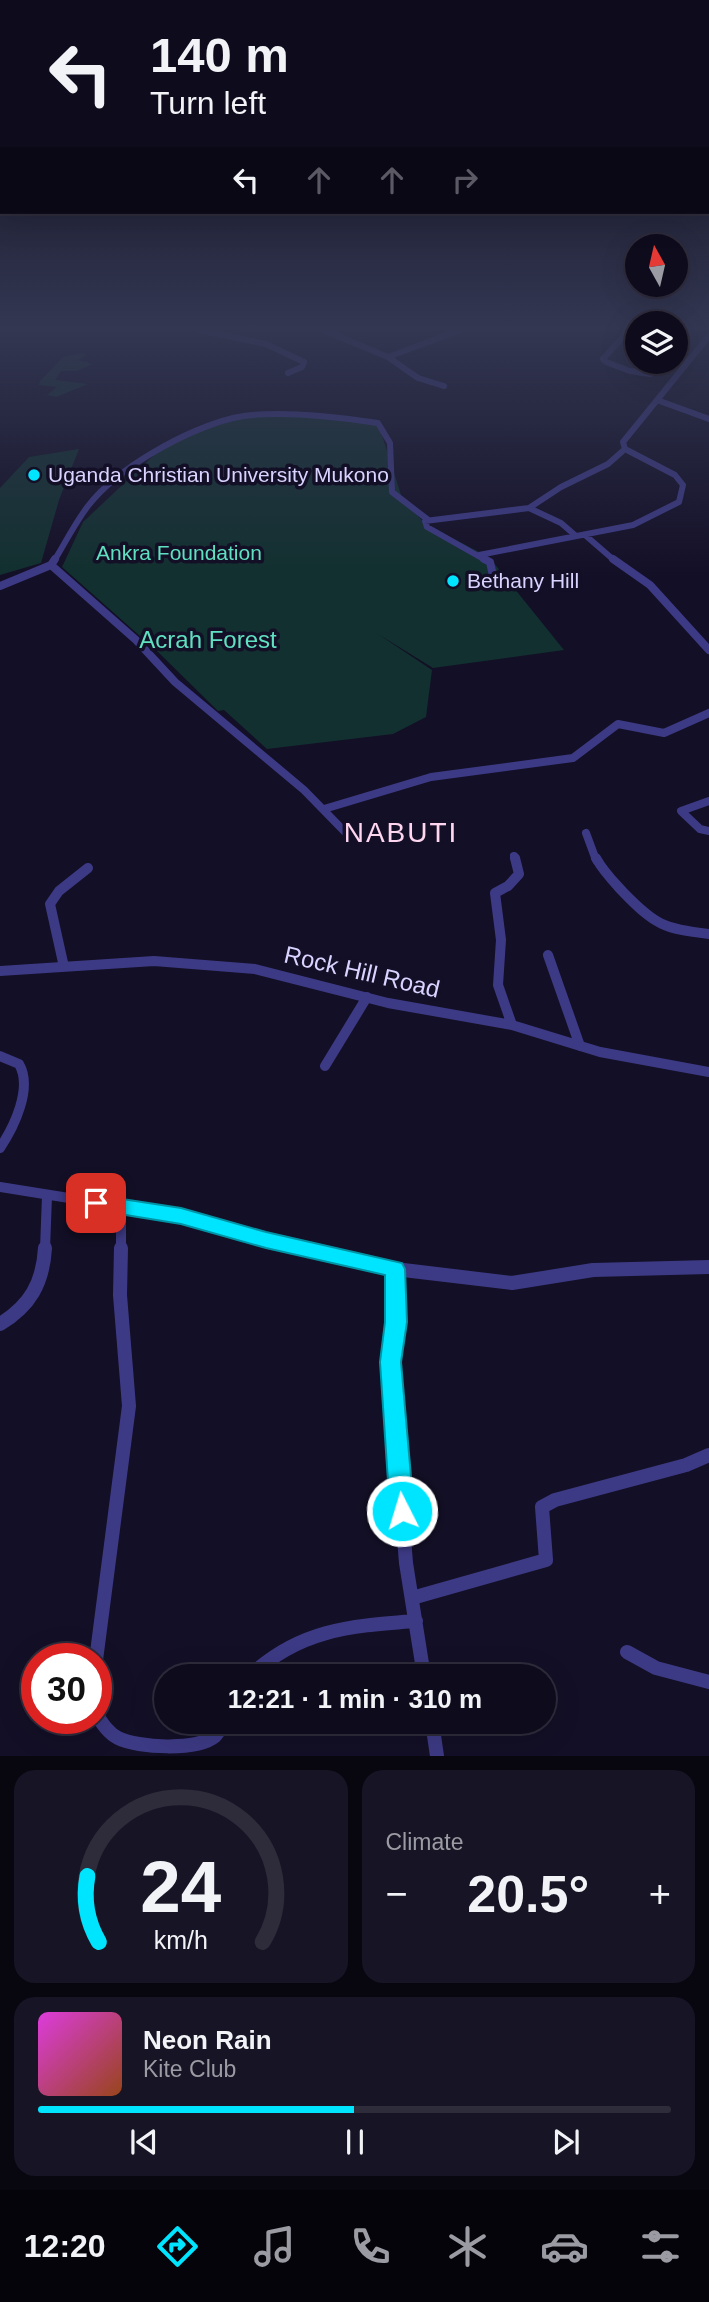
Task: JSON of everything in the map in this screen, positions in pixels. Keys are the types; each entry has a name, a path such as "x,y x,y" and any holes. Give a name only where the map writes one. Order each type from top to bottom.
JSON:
{"street":[{"path":"480,555 633,525 668,509 681,498 683,485 673,472 625,449 623,442 647,412"},
{"path":"690,412 709,419"},
{"path":"0,586 51,565 96,498 131,465 161,447 234,418 285,415 339,417 378,423 390,443 392,492 427,519 529,508 561,487 608,464 625,449"},
{"path":"529,508 561,523 650,585 709,650"},
{"path":"427,519 425,523 428,527 490,562 492,576 480,581"},
{"path":"51,565 136,640 175,682 256,748 324,809 345,832"},
{"path":"324,809 431,777 573,758 618,724 664,733 709,713"},
{"path":"709,801 681,811 699,829 709,831"},
{"path":"586,833 597,861 649,919 659,926 709,934"},
{"path":"512,1025 499,985 501,940 495,893 508,886 519,874 514,856"},
{"path":"64,967 50,904 59,891 88,868"},
{"path":"548,955 580,1046"},
{"name":"Rock Hill Road","path":"0,971 154,961 255,969 425,1011 512,1025 600,1052 709,1072"},
{"path":"325,1066 367,997"},
{"path":"0,1056 18,1063 23,1071 24,1090 11,1128 0,1148"},
{"path":"0,1187 181,1216 266,1240 395,1269 512,1283 593,1270 709,1267"},
{"path":"0,1324 34,1298 45,1248 47,1196"},
{"path":"98,1643 129,1406 120,1295 121,1206"},
{"path":"395,1269 396,1322 390,1362 405,1550 422,1664"},
{"path":"412,1598 546,1560 542,1507 555,1500 686,1465 709,1455"},
{"path":"264,1664 276,1654 313,1634 416,1621"},
{"path":"627,1652 656,1668 709,1682"},
{"path":"112,1733 143,1746 201,1743 217,1734"},
{"path":"434,1734 438,1756"}],"green space":[{"path":"285,415 378,423 403,501 427,525 489,557 564,650 433,668 378,634 432,670 426,717 393,734 267,749 224,710 218,711 158,652 62,567 83,522 168,442 234,418"},
{"path":"79,449 59,500 41,563 0,575 0,488 29,457"}],"place":[{"name":"Uganda Christian University Mukono","path":"34,475"},
{"name":"Bethany Hill","path":"453,581"}],"district":[{"name":"NABUTI","path":"401,832"}],"route":[{"path":"96,1203 181,1216 266,1240 395,1269 396,1322 390,1362 402,1511"}],"park label":[{"name":"Ankra Foundation","path":"179,553"},
{"name":"Acrah Forest","path":"208,640"}]}
